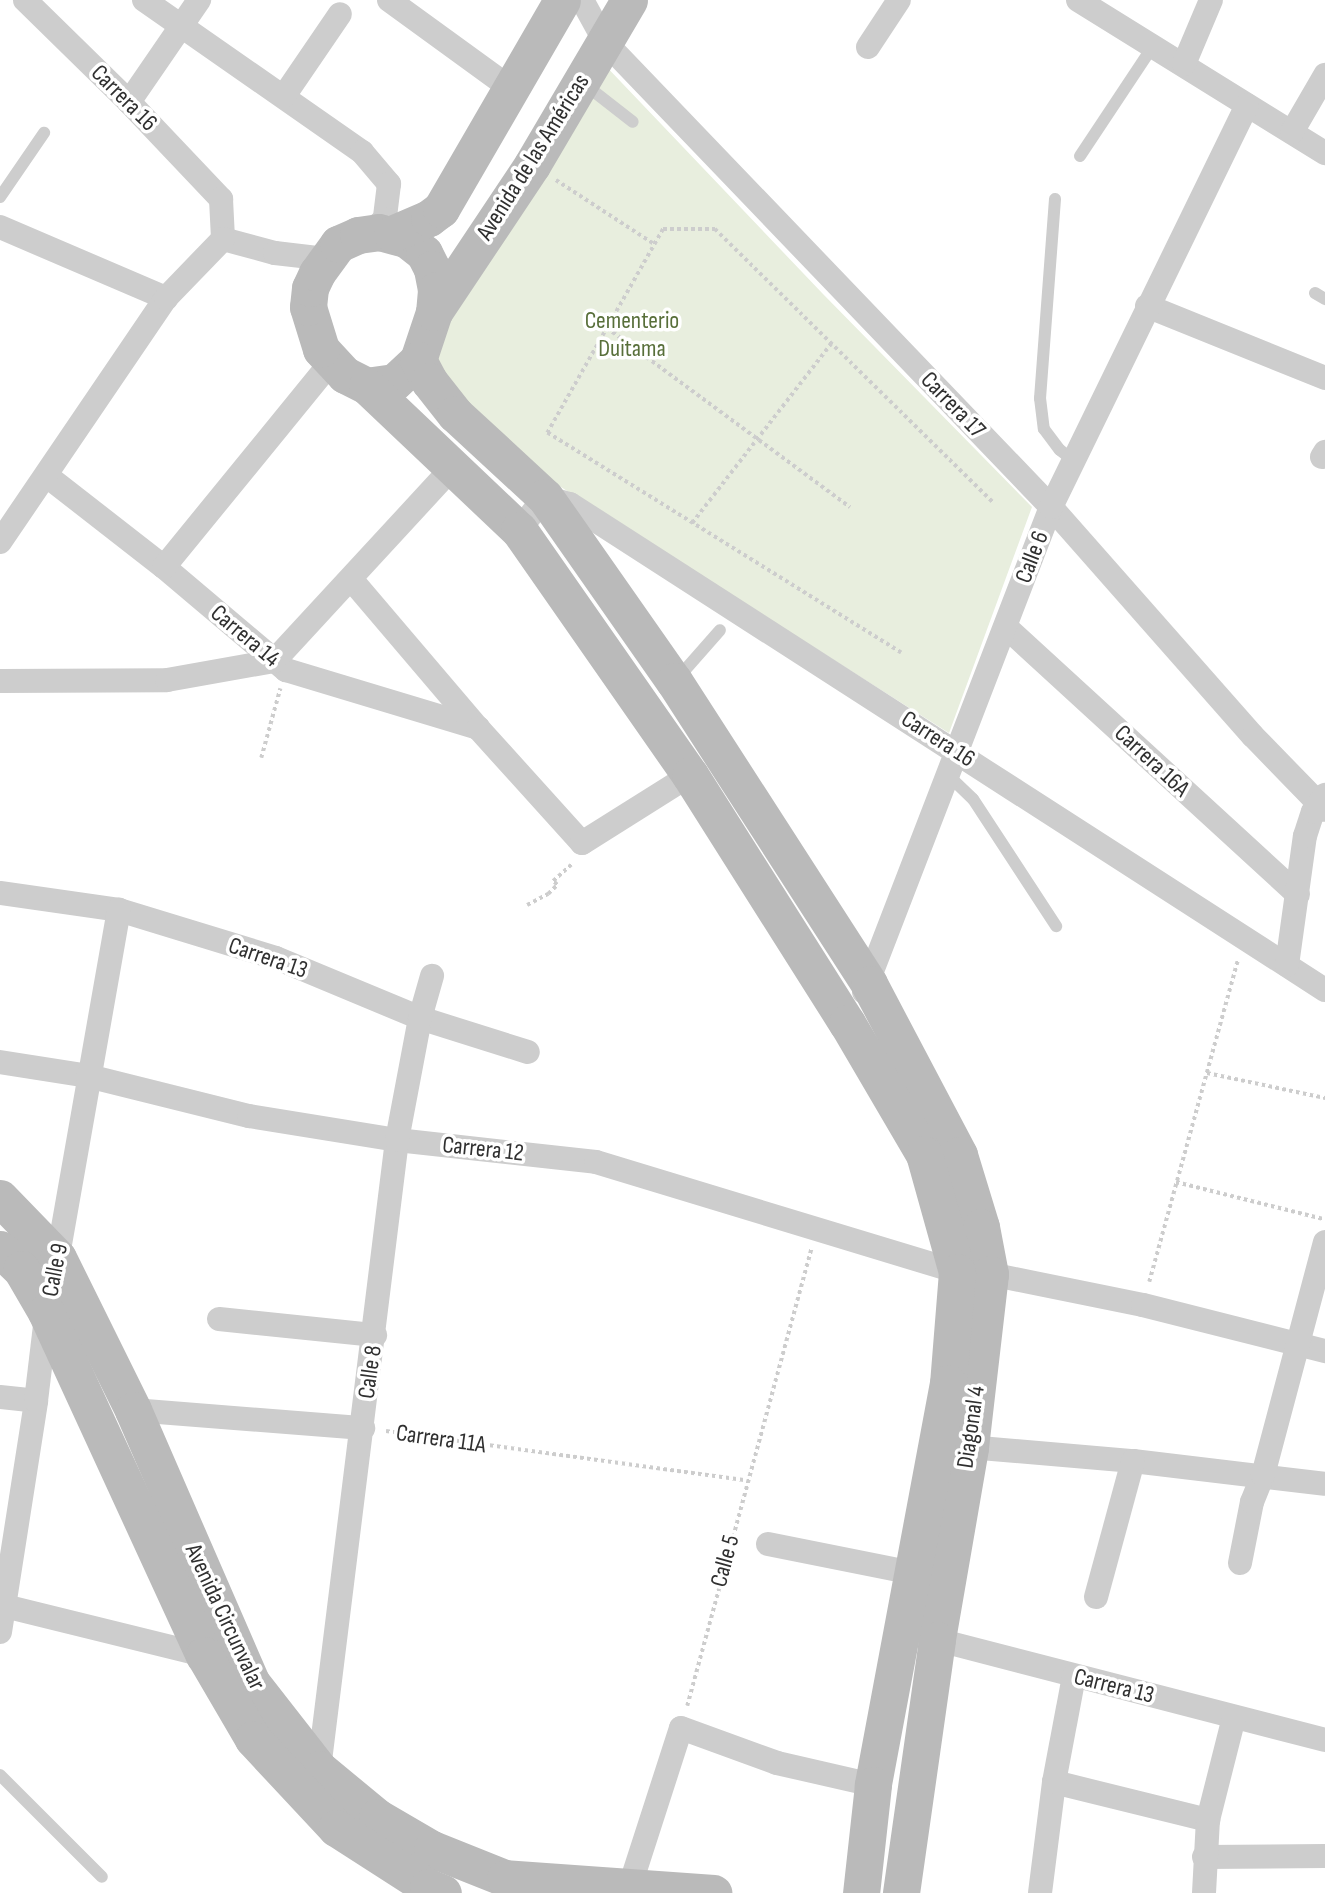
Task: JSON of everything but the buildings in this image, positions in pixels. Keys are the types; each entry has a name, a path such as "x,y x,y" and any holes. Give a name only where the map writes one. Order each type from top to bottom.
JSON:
{"main road":[{"name":"Avenida de las Américas","path":"381,234 429,218 441,209 562,0"},
{"name":"Avenida de las Américas","path":"434,312 532,165 629,0"},
{"path":"367,387 394,382 418,360 434,312 436,289 424,253 406,239 381,234 338,244 326,259 310,288 308,307 315,336 331,362 345,375 367,387 519,530 690,775 847,1023"},
{"name":"Carrera 16","path":"418,360 429,381 456,414 545,498 674,681 869,984"},
{"name":"Diagonal 4","path":"869,984 959,1156 981,1227 954,1446 920,1635 901,1893"},
{"name":"Diagonal 4","path":"847,1023 924,1154 974,1273"},
{"name":"Avenida Circunvalar","path":"0,1198 58,1258 133,1410 251,1682 319,1769 377,1817 503,1885 712,1893"},
{"name":"Avenida Circunvalar","path":"0,1249 21,1269 46,1312 204,1655 253,1739 336,1828 428,1887 443,1893"},
{"name":"Diagonal 4","path":"861,1893 873,1785 920,1635 913,1573 954,1446"}],"street":[{"name":"Carrera 16","path":"25,0 129,102 221,199 223,239"},
{"path":"144,0 184,25 362,152 389,184 381,234"},
{"path":"129,102 199,0"},
{"path":"389,0 510,88"},
{"name":"Carrera 17","path":"582,0 605,42 1051,507 1323,803"},
{"path":"868,47 899,0"},
{"path":"1078,0 1325,153"},
{"path":"1184,64 1211,0"},
{"path":"284,96 340,14"},
{"path":"1292,132 1325,75"},
{"name":"Calle 6","path":"847,1023 869,984 1051,507 1247,104"},
{"path":"0,227 166,298"},
{"path":"0,542 166,298 223,239 275,253 326,259"},
{"path":"1147,306 1325,378"},
{"path":"164,567 331,362"},
{"path":"0,681 167,680 280,666 351,579 452,468"},
{"name":"Carrera 14","path":"47,476 164,567 280,666 478,728"},
{"name":"Carrera 16","path":"545,498 570,504 1325,990"},
{"path":"519,530 545,498"},
{"path":"351,579 478,728 582,843 690,775"},
{"name":"Carrera 16A","path":"1006,626 1298,895"},
{"path":"1287,965 1304,836 1323,803"},
{"name":"Carrera 13","path":"0,893 119,909 276,958 420,1018 528,1052"},
{"name":"Calle 9","path":"0,1632 2,1605 36,1401 46,1312 58,1258 119,909"},
{"name":"Calle 8","path":"319,1769 375,1335 397,1140 420,1018 432,976"},
{"name":"Carrera 12","path":"0,1062 88,1076 249,1116 397,1140 596,1162 816,1231 974,1273"},
{"path":"1240,1563 1252,1502 1263,1475 1325,1242"},
{"path":"974,1273 1143,1305 1325,1351"},
{"path":"219,1320 375,1335"},
{"path":"0,1397 36,1401"},
{"name":"Carrera 11A","path":"133,1410 363,1428"},
{"path":"954,1446 1133,1461 1325,1483"},
{"path":"1096,1597 1133,1461"},
{"path":"768,1544 913,1573"},
{"path":"2,1605 204,1655"},
{"name":"Carrera 13","path":"920,1635 1325,1740"},
{"path":"1040,1893 1054,1782 1074,1676"},
{"path":"1204,1893 1208,1821 1234,1717"},
{"path":"629,1889 681,1728 777,1763 873,1785"},
{"path":"1054,1782 1208,1821"},
{"path":"1205,1857 1325,1856"}],"lane":[{"path":"1080,156 1153,46"},
{"path":"580,81 633,122"},
{"path":"0,197 44,133"},
{"path":"1055,199 1040,398 1044,429 1060,450 1074,461"},
{"path":"674,681 720,630"},
{"path":"948,776 973,799 1056,926"},
{"path":"0,1775 102,1877"}],"path":[{"path":"532,165 654,244"},
{"path":"901,653 547,433 663,229 715,229 994,503"},
{"path":"607,328 850,507"},
{"path":"692,523 831,344"},
{"path":"261,758 280,666"},
{"path":"527,905 548,894 556,885 553,881 582,855 582,843"},
{"path":"1143,1305 1244,938"},
{"path":"1207,1073 1325,1098"},
{"path":"1176,1182 1325,1219"},
{"name":"Calle 5","path":"681,1728 746,1480 816,1231"},
{"name":"Carrera 11A","path":"363,1428 746,1480"}],"green space":[{"name":"Cementerio Duitama","path":"601,61 823,294 1032,507 949,733 523,463 436,375 435,341"}]}
